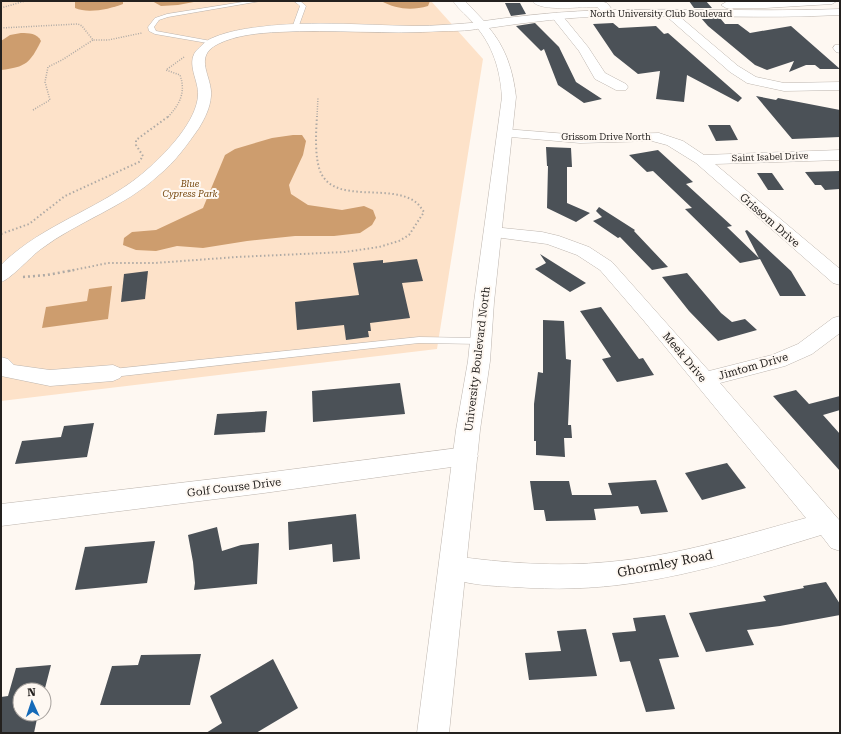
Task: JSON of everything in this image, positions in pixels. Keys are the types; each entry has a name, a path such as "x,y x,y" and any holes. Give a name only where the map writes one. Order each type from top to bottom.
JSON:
{"street":[{"name":"University Boulevard North","path":"433,733 509,97 504,65 498,50 482,25 459,1"},
{"path":"537,1 544,4 591,2 603,6 609,13"},
{"path":"727,7 832,1"},
{"name":"North University Club Boulevard","path":"482,25 557,16 609,13 669,14 727,7 793,14 840,12"},
{"path":"669,14 746,78 784,87 840,86"},
{"path":"557,16 584,50 600,76 621,87"},
{"path":"1,276 30,248 55,232 128,191 143,181 164,161 197,119 203,105 204,88 200,74 199,59 208,43 220,38 244,32 295,28 412,29 482,25"},
{"name":"Grissom Drive North","path":"505,133 580,139 659,137 678,143 701,160"},
{"name":"Saint Isabel Drive","path":"701,160 840,155"},
{"name":"Grissom Drive","path":"701,160 840,279"},
{"name":"Meek Drive","path":"493,232 553,240 583,251 597,259 614,274 833,532"},
{"name":"Jimtom Drive","path":"704,380 778,361 805,349 840,323"},
{"path":"1,364 8,371 50,378 112,373"},
{"name":"Golf Course Drive","path":"1,515 264,483 466,456"},
{"name":"Ghormley Road","path":"453,568 503,574 559,576 605,574 658,567 747,545 833,532"}],"lane":[{"path":"208,43 152,31 150,27 157,19 258,1"},
{"path":"295,28 303,6 297,1"},
{"path":"112,373 404,342 480,342"}],"path":[{"path":"1,8 25,1"},
{"path":"1,28 78,24 82,26 93,40"},
{"path":"33,110 50,100 45,82 48,67 62,60 93,40 108,40 152,31"},
{"path":"1,234 29,224 64,196 139,162 143,156 136,145 136,140 144,132 161,124 170,116 178,104 184,86 180,75 166,70 208,43"},
{"path":"20,277 47,275 108,263 155,264 237,256 310,252 345,252 379,247 399,241 409,235 424,212 421,205 412,198 400,194 341,189 329,184 321,174 317,146 318,97"}],"green space":[{"name":"Blue Cypress Park","path":"1,1 431,1 483,59 437,349 1,401"}],"shaded area":[{"path":"76,1 122,1 123,4 112,8 86,11 75,8"},
{"path":"152,1 199,1 178,5 161,6"},
{"path":"381,1 430,1 428,6 410,9 392,6"},
{"path":"30,33 35,35 41,41 34,54 26,63 1,70 1,41 10,35"},
{"path":"302,135 306,141 303,155 289,185 291,194 308,205 342,210 364,206 373,210 376,218 372,225 360,233 334,236 295,236 247,241 203,248 177,246 156,251 136,250 123,245 124,238 132,232 156,230 203,208 225,155 235,149 272,138"},
{"path":"112,286 108,319 42,328 46,307 87,301 89,289"}],"building":[{"path":"689,1 706,1 712,8 694,8"},
{"path":"505,3 520,3 526,14 511,16"},
{"path":"701,18 720,18 725,24 738,24 750,33 791,26 840,69 820,69 815,65 806,65 789,72 794,61 767,70 755,65 708,26"},
{"path":"535,23 559,47 576,82 602,99 584,103 558,85 544,49 541,51 516,26"},
{"path":"613,23 619,28 656,26 664,34 668,33 742,98 738,102 687,75 684,102 656,99 660,71 638,74 614,55 593,24"},
{"path":"756,96 776,100 778,98 840,110 840,137 792,139"},
{"path":"708,125 730,125 738,140 716,141"},
{"path":"546,147 571,148 572,167 567,167 567,203 590,213 576,222 547,208 548,166"},
{"path":"658,150 693,182 686,184 732,226 727,227 759,258 745,231 747,230 791,271 806,296 780,296 760,259 740,263 685,209 692,208 653,171 647,172 629,155"},
{"path":"840,171 840,189 825,190 821,185 815,185 805,172"},
{"path":"757,173 772,173 784,190 768,190"},
{"path":"599,207 635,230 634,231 668,267 652,270 620,237 618,238 593,221 602,217 596,211"},
{"path":"540,254 586,283 570,292 535,269 546,263"},
{"path":"417,259 423,281 402,283 410,318 370,323 371,331 368,331 369,337 346,340 344,325 297,330 295,302 359,295 353,263 383,260 383,263"},
{"path":"148,271 145,299 121,302 124,274"},
{"path":"687,273 721,313 732,322 745,319 757,330 718,341 689,311 662,277"},
{"path":"601,307 639,359 643,358 654,375 617,382 602,359 611,357 580,311"},
{"path":"543,320 564,321 566,359 571,360 568,425 571,425 572,438 564,438 565,457 536,455 536,441 534,441 534,404 538,372 543,373"},
{"path":"400,383 405,414 313,422 312,391"},
{"path":"796,390 809,404 840,396 840,410 823,415 840,434 840,471 773,396"},
{"path":"267,411 265,432 214,435 217,414"},
{"path":"94,423 87,457 15,464 22,441 61,437 64,426"},
{"path":"727,463 746,488 702,500 685,473"},
{"path":"656,480 668,512 641,514 638,506 594,509 596,520 546,521 544,510 534,510 530,481 569,481 572,495 612,495 608,483"},
{"path":"356,514 360,559 333,562 332,544 289,550 288,522"},
{"path":"217,527 222,551 241,545 259,543 257,584 194,590 195,583 193,562 188,535"},
{"path":"155,541 147,583 75,590 85,547"},
{"path":"826,582 840,604 840,615 780,626 747,630 754,645 706,652 689,613 766,601 763,596"},
{"path":"665,615 679,657 659,659 675,709 646,712 630,661 620,662 612,633 636,631 633,618"},
{"path":"586,629 597,676 529,680 525,653 561,651 557,631"},
{"path":"201,654 190,705 100,705 112,666 138,665 141,655"},
{"path":"273,659 298,708 256,733 206,733 222,723 210,696"},
{"path":"51,665 47,682 12,682 16,668"},
{"path":"12,682 12,722 36,722 34,733 1,733 1,697 8,696"}]}
